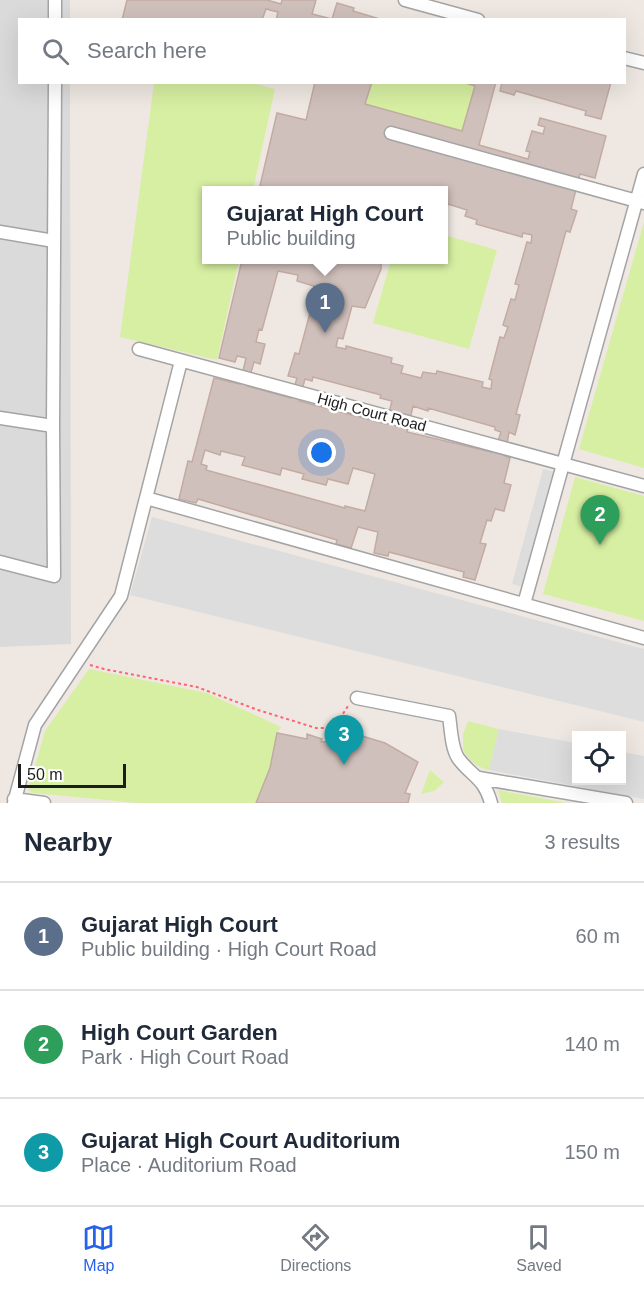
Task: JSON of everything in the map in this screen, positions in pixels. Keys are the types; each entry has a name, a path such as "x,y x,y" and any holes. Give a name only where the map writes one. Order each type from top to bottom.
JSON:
{"street":[{"path":"55,0 55,18"},
{"path":"405,0 471,18"},
{"path":"626,58 644,63"},
{"path":"0,562 54,576 52,426 54,84"},
{"path":"390,133 640,202"},
{"path":"524,604 640,202 644,174"},
{"path":"0,232 54,242"},
{"name":"High Court Road","path":"140,350 644,486"},
{"path":"45,803 14,801 35,725 121,596 181,361"},
{"path":"0,418 52,426"},
{"path":"146,498 644,638"},
{"path":"357,698 449,716 457,757 479,778 488,792 491,803"},
{"path":"479,778 626,803"}],"path":[{"path":"89,665 197,687 258,710 316,728 333,728 345,710 357,698"}],"shaded area":[{"path":"0,0 70,0 70,18 18,18 18,84 70,84 71,644 0,647"},
{"path":"543,469 555,472 523,587 512,584"},
{"path":"152,517 644,649 644,722 130,595"},
{"path":"499,729 572,742 572,785 626,785 626,753 644,756 644,799 489,770"}],"green space":[{"path":"154,84 256,84 275,89 254,186 202,186 202,264 238,264 217,360 120,337"},
{"path":"372,84 469,84 475,86 462,131 365,104"},
{"path":"644,222 644,468 579,449"},
{"path":"448,236 497,250 469,349 373,323 390,264 448,264"},
{"path":"575,477 644,496 644,621 543,594"},
{"path":"89,669 207,693 281,727 277,733 270,768 256,803 138,803 33,793 28,790 45,731"},
{"path":"468,721 499,729 489,770 474,763 463,750 463,734"},
{"path":"430,770 444,782 434,791 421,794"},
{"path":"498,790 567,803 502,803"}],"building":[{"path":"127,0 267,0 281,4 282,0 316,0 312,14 328,18 276,18 278,12 266,9 263,18 122,18"},
{"path":"337,3 354,8 353,11 376,18 332,18"},
{"path":"315,84 371,84 365,104 462,131 475,86 469,84 495,84 479,145 528,159 530,152 526,151 532,131 543,134 545,127 538,125 540,118 606,136 595,178 580,174 571,209 577,211 570,232 566,231 516,414 520,415 515,435 509,432 505,456 510,458 504,483 511,485 504,511 495,509 491,521 487,520 480,543 486,544 475,580 463,577 464,572 389,552 388,556 374,553 378,532 358,527 351,548 336,544 337,540 198,499 196,503 179,499 188,461 192,462 214,378 240,384 246,358 237,356 235,362 219,358 241,264 381,264 365,308 352,306 343,339 338,338 336,347 346,349 346,346 392,358 391,363 403,366 401,373 421,378 423,372 436,374 437,371 483,382 482,387 491,389 492,380 489,379 500,337 504,338 508,327 503,325 511,299 515,300 519,285 515,284 527,242 531,243 532,235 523,233 522,237 476,224 477,220 465,216 467,210 448,204 448,186 260,186 277,113 306,120","holes":["278,271 298,275 297,281 317,287 299,354 295,353 288,376 297,378 291,398 247,386 254,362 260,364 265,344 256,342 259,329 262,330","313,377 381,395 380,398 392,401 386,424 299,401 305,379 312,381","413,406 495,427 495,430 501,432 498,441 492,448 492,452 407,432","205,450 220,455 221,451 245,457 242,465 280,475 282,468 304,474 302,479 326,485 328,479 348,484 353,468 375,474 365,511 345,506 345,508 206,470 207,466 201,464"]},
{"path":"502,84 610,84 601,119 585,115 586,111 516,91 514,95 500,91"},
{"path":"349,732 385,743 418,762 405,793 410,794 408,803 256,803 270,768 277,733 307,739 307,734 322,739 321,742 348,740"}],"place":[{"name":"Gujarat High Court","path":"325,333"},
{"name":"High Court Garden","path":"600,545"},
{"name":"Gujarat High Court Auditorium","path":"344,765"}]}
